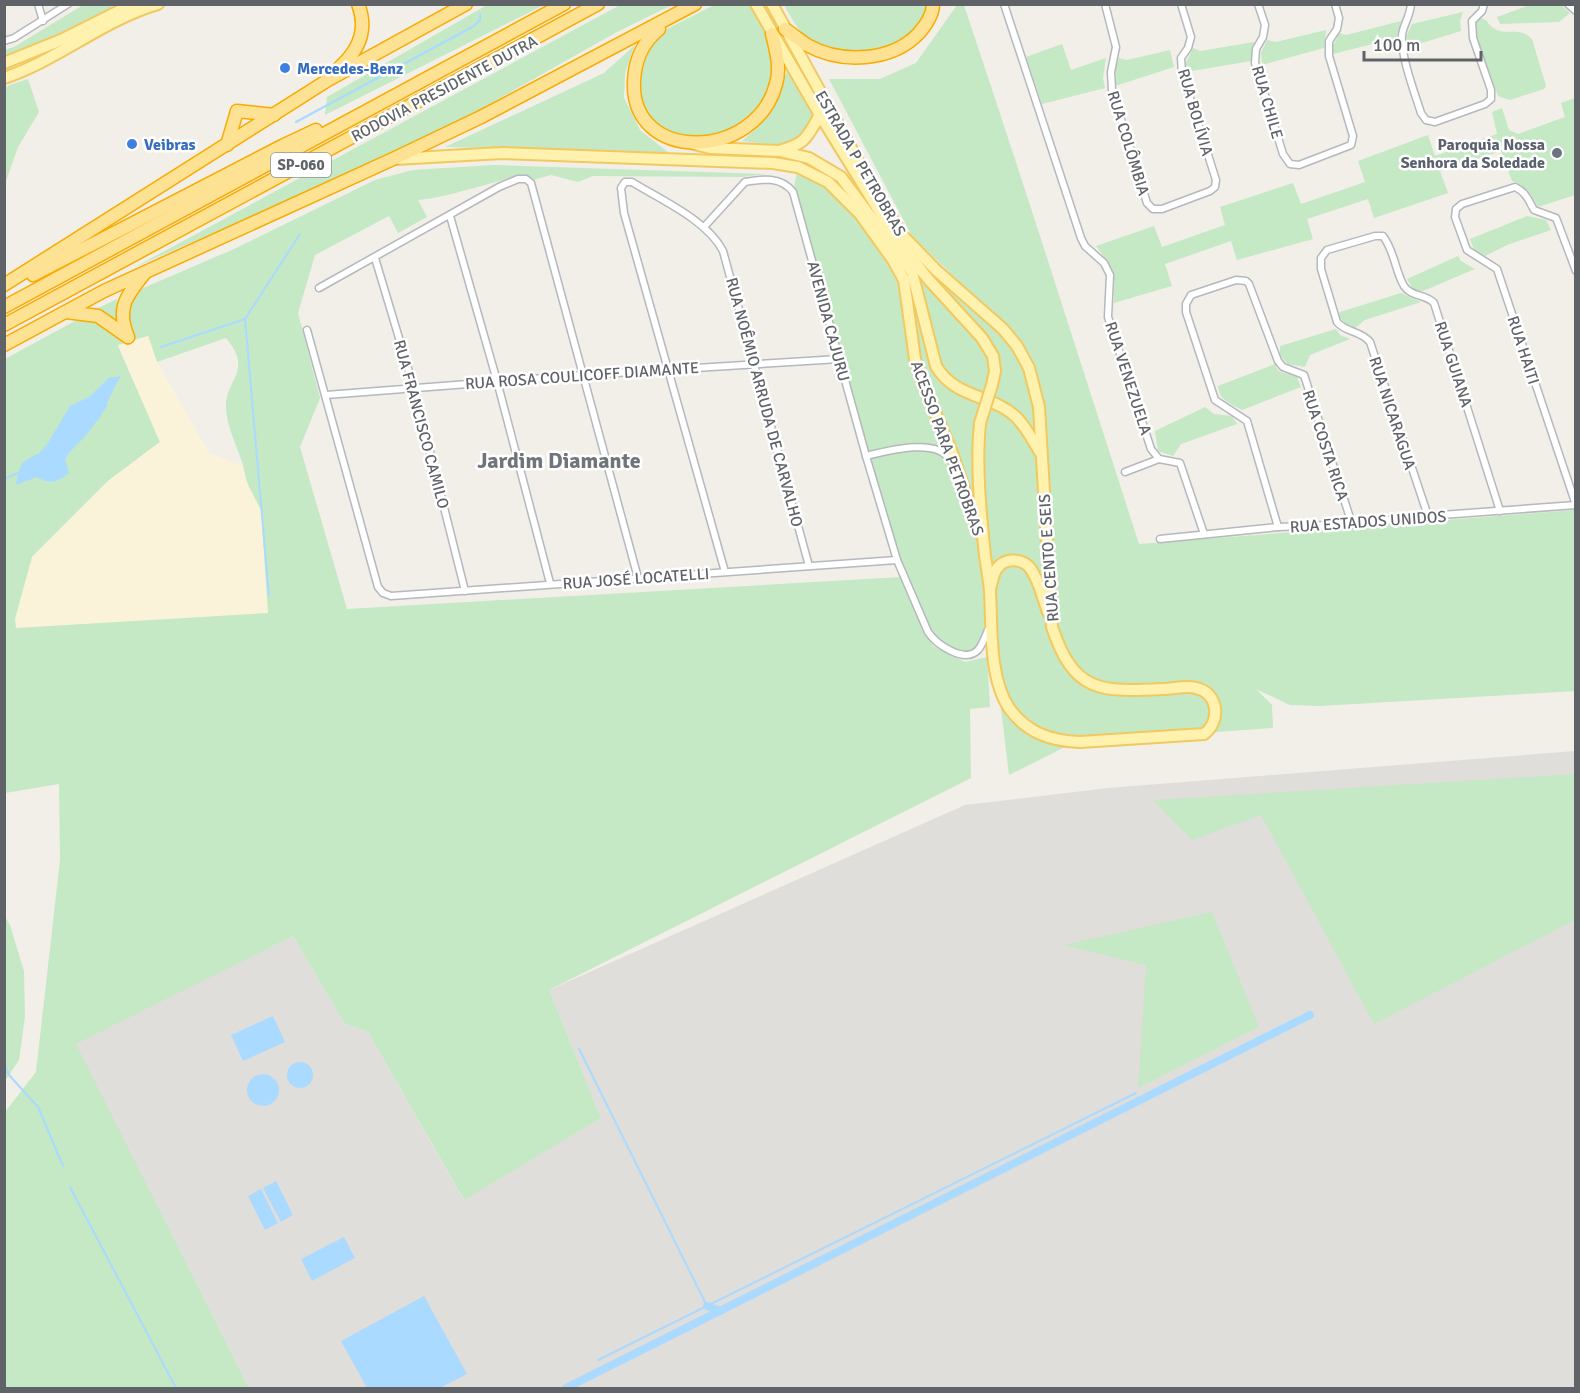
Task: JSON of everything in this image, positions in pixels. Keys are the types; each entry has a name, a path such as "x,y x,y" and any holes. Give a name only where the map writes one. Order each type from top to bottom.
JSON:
{"highway":[{"path":"328,80 351,57 359,42 363,29 358,4"},
{"path":"4,285 328,80 466,4"},
{"name":"RODOVIA PRESIDENTE DUTRA","path":"4,307 564,4"},
{"name":"RODOVIA PRESIDENTE DUTRA","path":"4,325 598,4"},
{"path":"4,345 147,271 481,117 695,4"},
{"path":"785,28 808,46 828,53 853,57 878,56 895,51 914,38 925,26 933,7"},
{"path":"674,16 652,35 643,47 635,68 634,91 640,112 653,128 671,138 688,143 711,142 735,135 753,123 767,106 777,84 778,60 772,34"},
{"path":"4,290 282,146 421,82"},
{"path":"227,145 237,111 274,115"},
{"path":"65,312 98,316 128,337 123,324 123,307 136,284 147,271"}],"main road":[{"path":"4,63 61,40 133,4"},
{"path":"4,78 24,72 124,17 159,4"},
{"name":"ACESSO PARA PETROBRAS","path":"756,4 820,115 897,240 929,280 982,338 993,356 995,371 993,385 980,423 978,442 984,548 998,686 1009,708 1022,722 1041,736 1060,741 1080,742 1204,734"},
{"name":"ESTRADA P PETROBRAS","path":"772,4 856,157 902,235 936,270 1003,329 1017,346 1029,368 1035,386 1039,406 1042,455"},
{"path":"780,151 798,146 820,115"},
{"name":"ESTRADA P PETROBRAS","path":"688,143 710,148 780,151 809,158 841,177 912,272 940,375 962,391 1002,407 1017,417 1042,455"},
{"name":"ACESSO PARA PETROBRAS","path":"393,159 502,153 773,162 798,167 828,182 860,214 893,260 904,280 915,359 962,480 984,548"},
{"name":"RUA CENTO E SEIS","path":"1042,455 1052,627 1060,652 1072,670 1082,679 1099,687 1126,691 1196,687 1215,704 1215,720 1212,727 1204,734"},
{"path":"990,590 997,568 1012,560 1022,561 1029,565 1034,573 1052,627"}],"street":[{"path":"38,4 43,21"},
{"path":"4,41 43,21 68,4"},
{"name":"RUA VENEZUELA","path":"1004,4 1080,237 1085,246 1104,263 1110,275 1108,310 1110,325 1151,449 1159,459"},
{"name":"RUA COLÔMBIA","path":"1105,4 1116,47 1111,72 1112,90 1147,203 1153,209 1162,208 1210,192 1215,187"},
{"name":"RUA BOLÍVIA","path":"1181,4 1191,38 1181,58 1182,73 1216,180 1215,187"},
{"name":"RUA CHILE","path":"1258,4 1265,25 1263,37 1256,49 1255,63 1283,154 1290,164 1299,165 1351,146 1353,136 1329,56 1329,40 1337,29 1339,18 1335,4"},
{"path":"1411,4 1409,20 1402,33 1402,46 1421,113 1426,120 1435,122 1485,104 1491,99 1491,90 1473,38 1472,21 1482,11 1484,4"},
{"path":"1568,4 1575,11"},
{"path":"319,288 499,188 518,179 526,179 531,183 638,578"},
{"name":"AVENIDA CAJURU","path":"704,227 745,182 775,180 788,185 793,192 897,560 928,632 935,642 962,655 971,655 979,649 991,624"},
{"path":"704,227 632,182 625,182 621,188 624,213 725,572"},
{"name":"RUA HAITI","path":"1575,271 1556,218 1534,210 1520,189 1515,188 1462,204 1456,209 1455,218 1467,250 1497,269 1575,505"},
{"path":"450,216 497,381 550,583"},
{"name":"RUA NOÊMIO ARRUDA DE CARVALHO","path":"704,227 717,240 723,251 809,566"},
{"name":"RUA NICARAGUA","path":"1383,236 1375,236 1327,250 1321,258 1321,268 1336,322 1342,328 1365,336 1370,342 1428,516"},
{"name":"RUA GUIANA","path":"1383,236 1391,247 1404,285 1409,292 1431,299 1435,307 1500,511"},
{"name":"RUA FRANCISCO CAMILO","path":"375,258 414,388 465,591"},
{"name":"RUA COSTA RICA","path":"1278,527 1247,421 1215,400 1186,312 1186,304 1191,295 1236,280 1246,281 1249,284 1278,362 1283,367 1304,375 1352,524"},
{"path":"307,330 326,395"},
{"name":"RUA ROSA COULICOFF DIAMANTE","path":"326,395 668,369 839,359"},
{"name":"RUA JOSÉ LOCATELLI","path":"326,395 378,587 391,596 897,560"},
{"path":"866,456 925,447 933,448 947,455 962,480"},
{"path":"1125,472 1159,459 1180,463 1204,534"},
{"name":"RUA ESTADOS UNIDOS","path":"1160,539 1278,527 1352,524 1575,505"}],"shaded area":[{"path":"1575,751 1575,1388 249,1388 75,1044 293,936 345,1024 368,1032 463,1199 601,1118 549,990 965,805 1108,788"}],"green space":[{"path":"1533,4 1561,5 1570,13 1559,22 1500,24 1497,17"},
{"path":"83,5 113,5 109,9 5,58 4,50 14,47"},
{"path":"487,5 544,5 325,115 327,97"},
{"path":"620,5 672,5 615,33 419,144 135,267"},
{"path":"714,5 748,5 759,15 770,33 775,67 769,97 736,132 686,140 656,124 648,115 642,98 641,78 645,61 654,42 663,31"},
{"path":"784,5 928,5 919,26 908,36 895,44 861,51 827,47 813,41 798,29"},
{"path":"957,5 964,5 1139,544 1575,510 1575,691 1320,706 1290,705 1256,689 1272,705 1273,728 1080,742 1009,775 991,626 979,649 962,655 935,642 925,628 933,646 965,662 987,657 990,707 970,709 971,778 549,990 601,1118 464,1200 368,1032 345,1024 293,936 76,1044 249,1388 5,1388 5,1112 36,1072 60,860 59,784 5,793 5,359 75,321 92,317 130,342 118,346 160,442 108,481 32,557 251,492 230,430 226,407 238,367 234,349 226,338 157,362 148,336 131,341 124,312 134,292 234,249 375,180 413,170 493,165 766,174 742,177 593,176 578,182 551,175 533,180 525,175 418,200 427,217 398,233 389,216 315,255 298,313 320,398 300,447 347,609 902,577 793,192 798,167 824,180 915,263 1002,323 912,236 829,79 880,79 916,63"},
{"path":"1463,12 1460,21 1461,31 1409,47 1406,45 1405,39 1412,24"},
{"path":"1480,18 1486,20 1497,30 1520,32 1532,39 1546,86 1544,89 1510,100 1498,96 1475,34 1475,23"},
{"path":"1401,21 1396,38 1333,54 1333,46 1339,33 1346,35"},
{"path":"1326,30 1324,48 1262,65 1261,53 1267,40 1276,42"},
{"path":"1254,42 1251,61 1186,72 1185,65 1193,48 1200,51"},
{"path":"1062,44 1071,70 1106,58 1103,78 1105,88 1042,104 1026,57"},
{"path":"635,45 625,73 624,98 640,130 669,153 445,147 604,73"},
{"path":"1170,50 1174,67 1115,86 1119,58 1127,60"},
{"path":"787,70 809,103 812,112 811,121 798,139 790,144 742,141 760,125 772,110"},
{"path":"28,79 39,112 18,147 5,184 5,92 7,86"},
{"path":"1575,98 1575,195 1538,207 1528,191 1512,181 1501,151 1440,171 1448,193 1374,218 1368,199 1307,219 1313,239 1237,260 1231,241 1165,264 1172,286 1114,303 1111,273 1106,260 1096,246 1154,226 1162,247 1225,225 1220,207 1293,183 1301,204 1365,182 1358,161 1428,135 1435,156 1497,134 1492,112 1502,108 1509,130 1518,134 1565,117 1561,103"},
{"path":"1527,216 1546,220 1551,230 1507,245 1485,256 1474,250 1470,239"},
{"path":"1458,256 1461,261 1475,269 1423,291 1413,289 1407,279"},
{"path":"1401,293 1421,302 1365,320 1355,328 1346,325 1339,316 1340,312"},
{"path":"117,299 116,325 94,310"},
{"path":"1336,329 1340,335 1350,339 1310,355 1305,367 1288,364 1280,355 1280,346"},
{"path":"1275,364 1278,371 1297,377 1301,387 1242,410 1226,401 1221,395 1218,386"},
{"path":"1205,407 1214,414 1232,416 1237,424 1181,444 1173,456 1158,451 1155,431"},
{"path":"1575,774 1575,920 1374,1024 1261,815 1192,840 1153,800"},
{"path":"1212,912 1259,1027 1138,1088 1146,965 1064,945"},
{"path":"4,915 10,925 24,971 25,1016 19,1060 5,1081"}],"sand":[{"path":"148,336 157,362 209,453 243,466 245,479 261,510 268,613 16,628 15,619 32,557 108,481 160,442 118,345"}],"water":[{"path":"110,377 119,377 96,422 67,456 65,460 69,473 54,481 46,481 37,477 16,485 23,462 39,453 48,443 70,406 89,397"},
{"path":"273,1016 285,1042 243,1061 231,1035"},
{"path":"300,1062 309,1066 313,1075 309,1084 300,1088 291,1084 287,1075 291,1066"},
{"path":"263,1074 274,1079 279,1090 274,1101 263,1106 252,1101 247,1090 252,1079"},
{"path":"276,1181 293,1215 281,1222 263,1188"},
{"path":"261,1189 278,1223 265,1230 248,1196"},
{"path":"344,1237 355,1258 312,1281 301,1259"},
{"path":"424,1296 467,1374 440,1388 367,1388 341,1341"}],"waterway":[{"path":"296,122 474,26 480,20 480,14"},
{"path":"161,347 245,319 300,234"},
{"path":"245,319 269,596"},
{"path":"115,385 119,377"},
{"path":"97,420 107,404"},
{"path":"4,479 18,473"},
{"path":"566,1388 1310,1015"},
{"path":"579,1049 707,1306"},
{"path":"4,1063 9,1075 38,1107 63,1166"},
{"path":"598,1360 1136,1093"},
{"path":"70,1187 176,1388"},
{"path":"707,1306 720,1311"}],"place":[{"name":"Mercedes-Benz","path":"285,68"},
{"name":"Veibras","path":"132,144"},
{"name":"Paroquia Nossa Senhora da Soledade","path":"1557,153"}],"district":[{"name":"Jardim Diamante","path":"559,460"}]}
